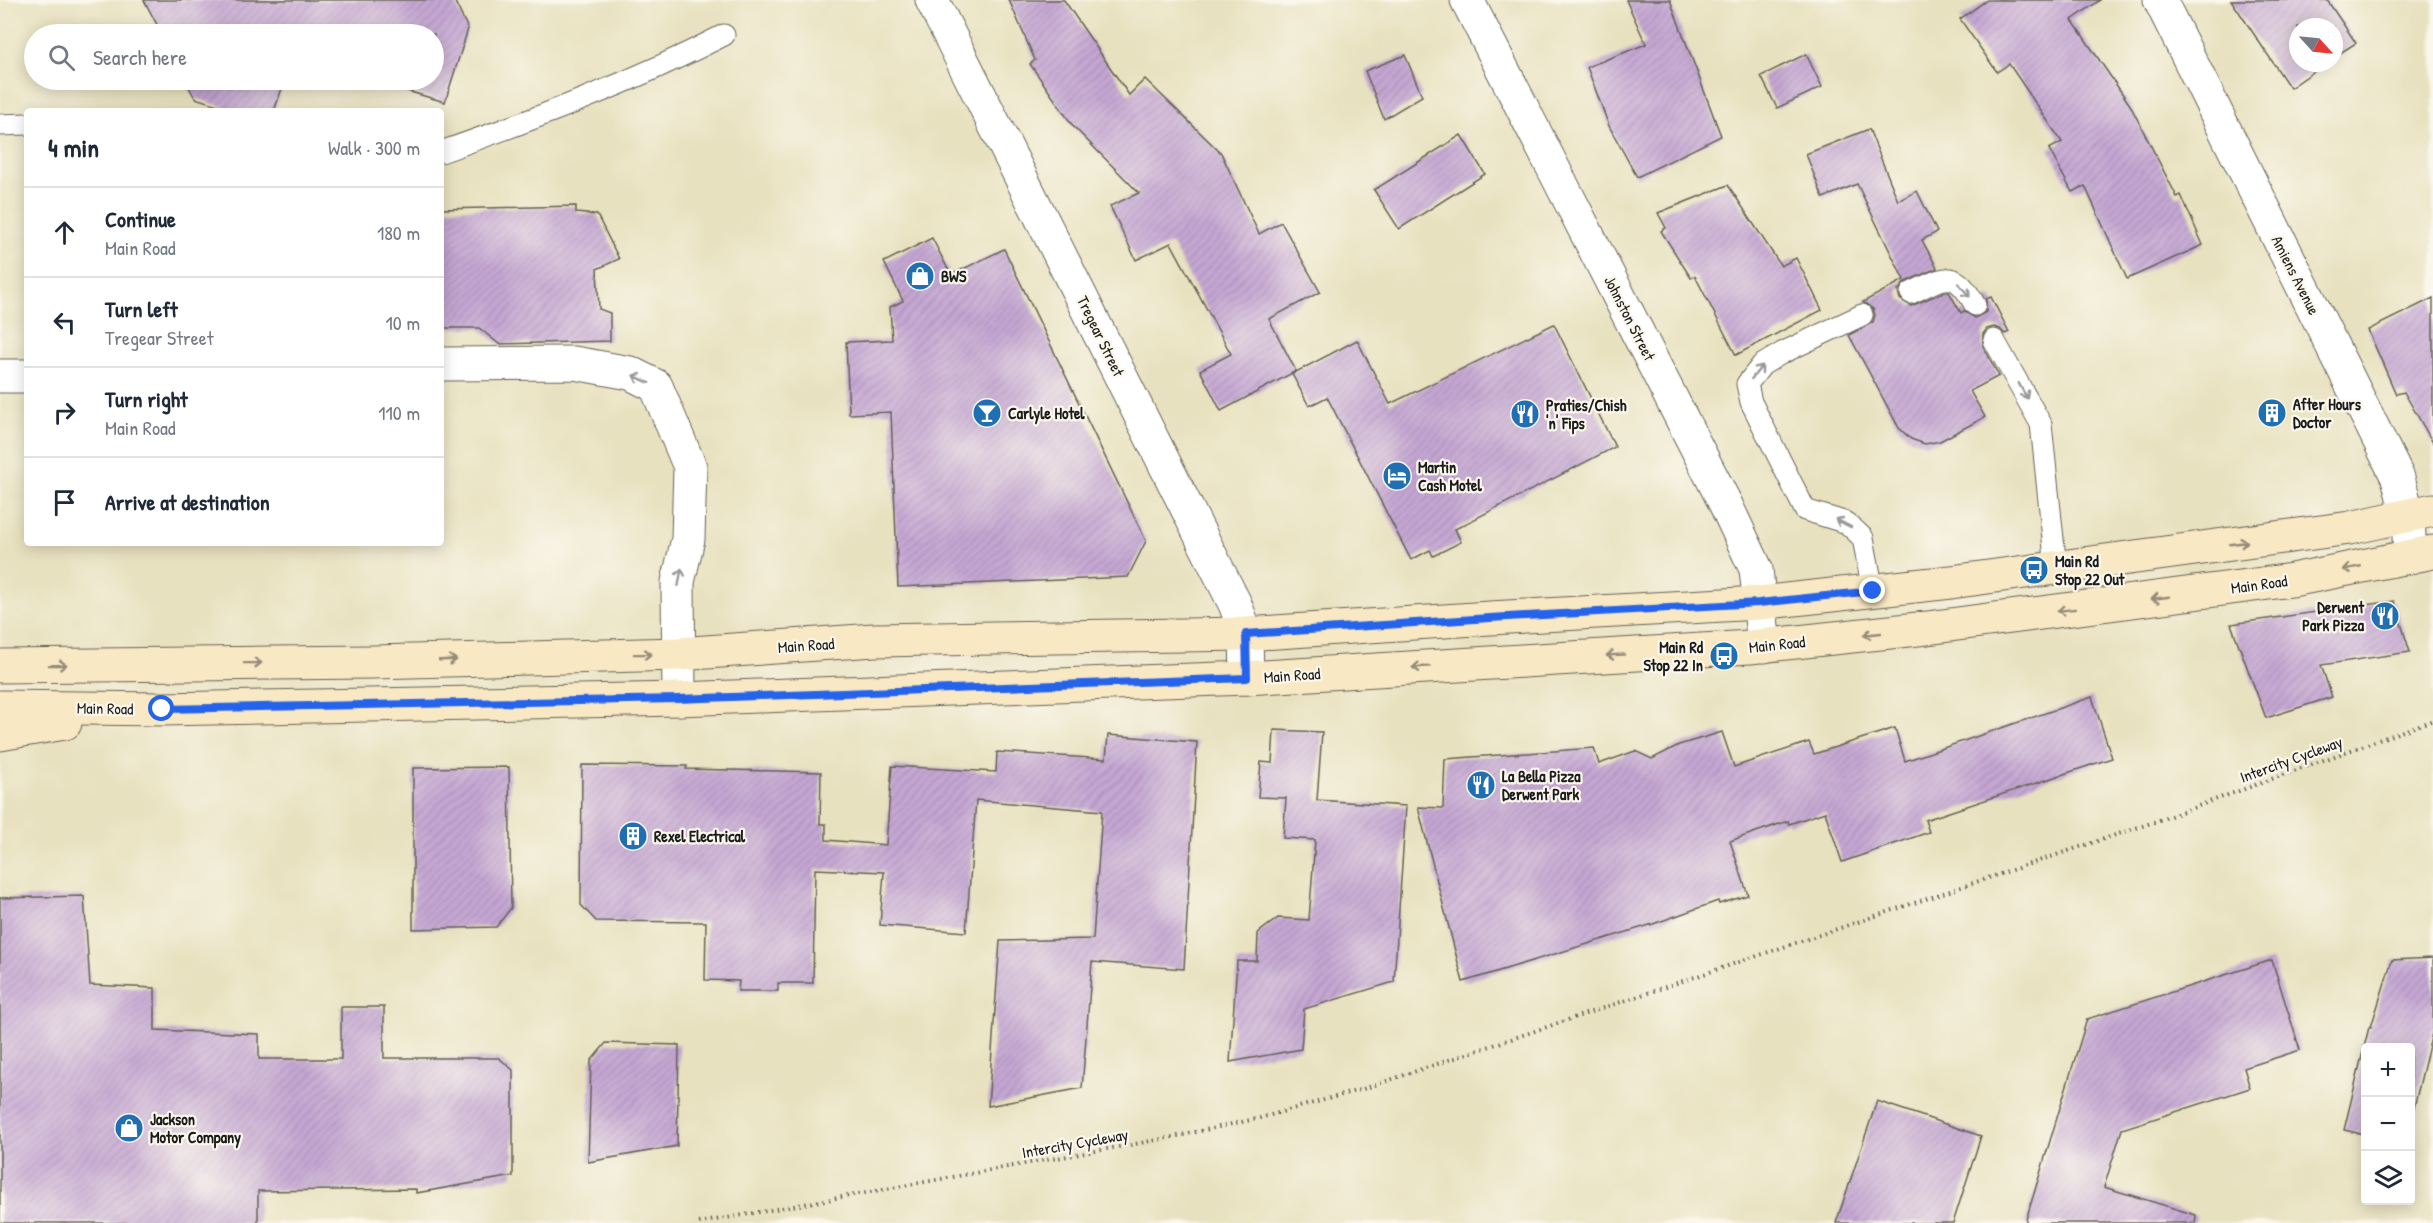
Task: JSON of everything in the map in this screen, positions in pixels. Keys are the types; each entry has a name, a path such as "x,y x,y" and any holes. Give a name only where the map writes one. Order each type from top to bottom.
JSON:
{"main road":[{"name":"Main Road","path":"0,666 373,662 678,654 874,640 1246,634 1759,603 2056,568 2350,528 2420,513"},
{"name":"Main Road","path":"0,706 162,709 678,699 1247,678 1764,646 1927,628 2270,583 2421,554"},
{"path":"0,734 162,709"}],"street":[{"name":"Tregear Street","path":"932,0 1235,604 1246,634 1247,678"},
{"name":"Johnston Street","path":"1467,0 1725,503 1756,569 1764,646"},
{"name":"Amiens Avenue","path":"2160,0 2398,478 2420,513 2421,554"},
{"path":"444,364 574,363 630,374 656,386 690,467 688,539 678,582 678,699"},
{"path":"0,376 24,376"}],"lane":[{"path":"444,151 538,118 670,63 724,35"},
{"path":"0,124 24,124"},
{"path":"1911,293 1944,278 1952,278 1966,288 1975,305"},
{"path":"1862,315 1762,365 1747,384 1751,402 1805,510 1847,523 1863,538 1873,591"},
{"path":"1994,340 2042,424 2056,568"}],"path":[{"name":"Intercity Cycleway","path":"699,1223 1173,1137 1260,1118 1363,1089 2157,821 2433,720"}],"building":[{"path":"144,0 454,0 468,29 445,102 404,90 444,90 444,24 157,24"},
{"path":"1009,0 1064,0 1129,95 1145,79 1221,153 1259,234 1281,222 1320,292 1269,319 1296,371 1221,411 1200,370 1231,354 1171,243 1136,260 1110,206 1139,193 1073,126 1030,64 1035,60"},
{"path":"1626,0 1670,0 1721,136 1637,177 1609,126 1587,67 1646,44"},
{"path":"1987,0 2100,0 2072,20 2130,105 2177,197 2181,195 2203,245 2127,279 2085,186 2072,192 2049,149 2062,142 2009,64 1997,72 1960,19"},
{"path":"2231,0 2327,0 2339,18 2289,18 2289,72 2313,72 2290,88"},
{"path":"2343,24 2356,43 2343,51"},
{"path":"1806,54 1822,87 1777,108 1761,76"},
{"path":"1405,55 1422,96 1384,119 1365,71"},
{"path":"191,90 281,90 275,108 227,108 195,98"},
{"path":"1869,129 1898,201 1917,191 1937,232 1922,240 1937,268 1905,282 1898,291 1900,299 1911,306 1949,292 1961,313 1964,311 1975,318 1986,312 1986,299 1991,297 2009,332 2005,334 1994,327 1987,329 1983,334 1983,346 1999,376 1970,391 1985,417 1940,441 1925,444 1911,439 1899,428 1849,335 1873,322 1875,315 1873,309 1863,302 1904,280 1857,184 1823,198 1806,154"},
{"path":"1461,135 1485,174 1399,229 1374,190"},
{"path":"1728,185 1781,266 1796,258 1822,310 1736,355 1695,276 1691,278 1661,231 1666,228 1658,213"},
{"path":"576,206 576,213 597,215 619,259 597,269 599,309 610,313 610,341 499,344 479,328 444,328 444,209"},
{"name":"Carlyle Hotel","path":"932,238 951,275 1004,249 1146,541 1128,577 898,587 891,412 849,414 846,342 892,340 890,307 903,301 884,262"},
{"path":"2433,298 2433,443 2404,392 2396,394 2368,330"},
{"path":"1554,324 1615,447 1455,529 1461,542 1433,556 1430,550 1411,560 1327,397 1309,406 1292,374 1357,340 1390,404"},
{"path":"2394,601 2410,652 2321,665 2332,697 2266,718 2231,624"},
{"path":"2092,697 2112,758 1925,820 1929,832 1842,862 1825,812 1789,824 1788,821 1730,841 1748,895 1719,904 1718,901 1653,924 1463,982 1418,807 1443,808 1445,759 1594,748 1599,764 1635,751 1652,759 1679,745 1722,732 1734,767 1809,742 1814,754 1895,728 1905,761"},
{"path":"1274,730 1322,732 1317,800 1406,806 1394,982 1304,1009 1301,1049 1230,1062 1237,961 1257,961 1258,933 1278,918 1309,920 1315,840 1283,838 1286,798 1258,797 1261,762 1272,763"},
{"path":"1108,735 1197,742 1184,969 1092,962 1082,1088 988,1106 1000,941 1093,939 1102,811 976,800 966,932 880,925 884,872 815,869 813,983 778,983 778,991 738,991 739,981 705,980 706,922 596,921 581,905 582,765 687,766 686,769 821,772 820,824 826,824 826,840 886,845 892,766 996,772 997,752 1106,759"},
{"path":"509,767 511,908 496,927 413,929 413,768"},
{"name":"Jackson Motor Company","path":"84,896 90,985 155,988 155,1030 259,1034 259,1059 341,1059 341,1007 384,1007 384,1058 499,1058 513,1070 513,1176 416,1193 416,1189 258,1191 258,1223 0,1223 0,898"},
{"path":"2433,958 2433,1029 2415,1103 2415,1043 2365,1043 2392,960"},
{"path":"2272,960 2300,1050 2244,1068 2250,1088 2122,1129 2104,1187 2196,1215 2195,1223 2025,1223 2087,1019"},
{"path":"606,1043 679,1045 677,1146 588,1162 591,1061"},
{"path":"2361,1060 2361,1134 2344,1130"},
{"path":"1877,1101 1981,1136 1953,1223 1836,1223"}],"place":[{"name":"BWS","path":"920,276"},
{"name":"Carlyle Hotel","path":"987,413"},
{"name":"After Hours Doctor","path":"2272,413"},
{"name":"Praties/Chish 'n' Fips","path":"1525,414"},
{"name":"Martin Cash Motel","path":"1397,476"},
{"name":"Main Rd Stop 22 Out","path":"2034,570"},
{"name":"Derwent Park Pizza","path":"2385,616"},
{"name":"Main Rd Stop 22 In","path":"1724,656"},
{"name":"La Bella Pizza Derwent Park","path":"1481,785"},
{"name":"Rexel Electrical","path":"633,836"},
{"name":"Jackson Motor Company","path":"129,1128"}],"route":[{"path":"162,709 678,699 1247,678 1246,634 1759,603 1873,591"}]}
